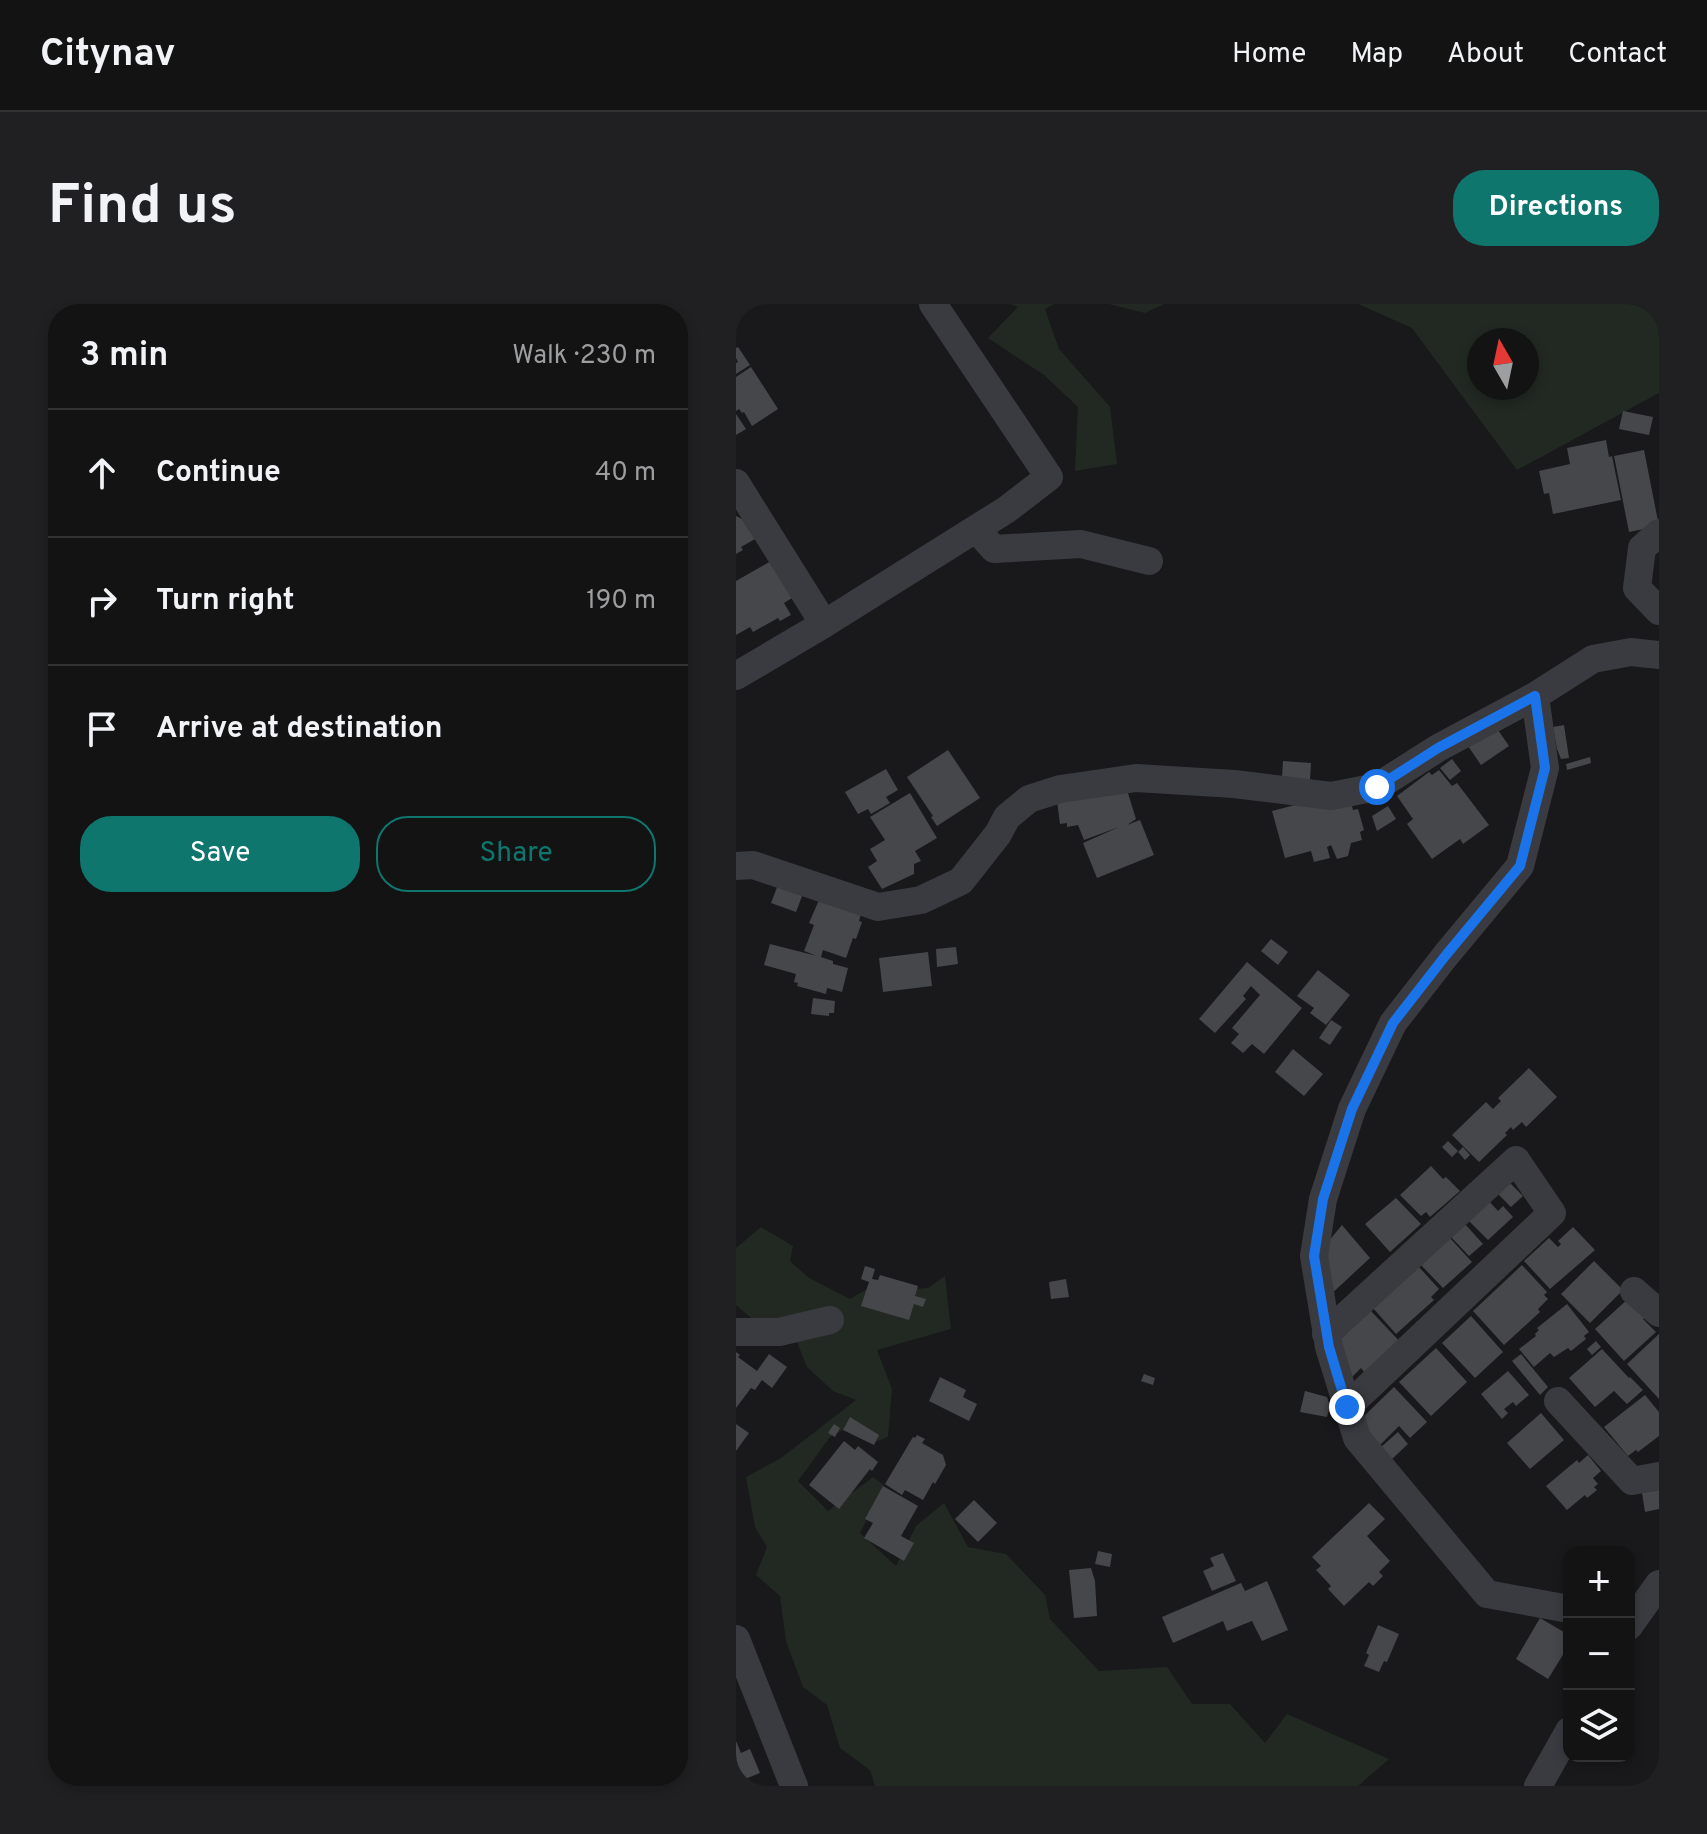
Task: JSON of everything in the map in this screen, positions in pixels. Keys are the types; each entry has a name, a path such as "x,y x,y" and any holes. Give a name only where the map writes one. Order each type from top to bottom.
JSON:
{"street":[{"path":"736,676 1006,510 1049,477 933,304"},
{"path":"737,486 824,624"},
{"path":"976,529 994,549 1081,544 1149,561"},
{"path":"1659,533 1642,548 1637,588 1659,611"},
{"path":"736,866 753,865 878,907 921,900 961,881 998,834 1007,817 1029,799 1060,789 1136,778 1234,784 1331,796 1377,787 1438,748 1535,696 1593,659 1631,652 1659,655"},
{"path":"1535,696 1545,768 1520,866 1393,1023 1352,1109 1323,1199 1314,1256 1329,1347 1357,1438 1487,1594 1563,1608"},
{"path":"1326,1334 1516,1160 1552,1213 1347,1407"},
{"path":"1634,1291 1659,1313"},
{"path":"736,1332 779,1332 830,1320"},
{"path":"1558,1401 1632,1481 1659,1476"},
{"path":"1634,1618 1659,1584"},
{"path":"736,1639 794,1786"},
{"path":"1538,1786 1563,1742"}],"shaded area":[{"path":"1011,304 1054,304 1045,309 1059,349 1110,407 1117,464 1075,471 1078,407 1044,375 988,338 1018,307"},
{"path":"1109,304 1164,304 1145,313"},
{"path":"1358,304 1659,304 1659,393 1517,470 1412,328"},
{"path":"761,1227 793,1246 790,1261 809,1278 850,1299 884,1279 891,1291 928,1288 945,1276 951,1329 877,1350 892,1389 888,1437 872,1443 854,1424 830,1437 798,1481 828,1511 873,1477 884,1485 860,1533 896,1566 916,1526 944,1503 968,1547 1006,1554 1045,1595 1050,1619 1099,1671 1167,1667 1192,1704 1230,1704 1265,1743 1287,1714 1389,1759 1358,1786 875,1786 870,1770 840,1748 827,1705 803,1687 786,1641 780,1596 756,1575 767,1547 755,1527 746,1477 781,1458 856,1400 833,1391 807,1367 790,1325 763,1328 736,1305 736,1248"}],"building":[{"path":"736,348 750,365 736,374"},
{"path":"751,367 778,409 752,426 744,412 736,411 736,377"},
{"path":"1623,411 1653,417 1649,435 1619,429"},
{"path":"736,414 746,429 736,435"},
{"path":"1606,440 1621,500 1553,514 1549,493 1544,494 1539,471 1570,464 1567,448"},
{"path":"1644,450 1659,526 1629,532 1614,456"},
{"path":"736,516 742,519 755,539 736,554"},
{"path":"771,561 792,598 784,603 791,615 780,621 778,618 753,632 750,627 736,635 736,581"},
{"path":"1564,725 1569,758 1561,759 1553,727"},
{"path":"1496,727 1509,746 1481,765 1468,746"},
{"path":"948,750 980,798 937,826 907,777"},
{"path":"1590,757 1591,763 1567,770 1566,764"},
{"path":"1452,759 1461,771 1450,780 1440,768"},
{"path":"1283,761 1311,763 1310,780 1282,777"},
{"path":"886,769 898,790 886,797 890,803 871,814 868,809 858,814 845,792"},
{"path":"1439,770 1452,786 1457,783 1489,825 1463,844 1460,839 1432,859 1407,824 1413,819 1397,796 1429,772 1432,775"},
{"path":"1127,790 1136,819 1127,825 1140,820 1154,855 1097,878 1083,843 1119,827 1084,840 1078,825 1067,827 1067,823 1060,824 1057,801"},
{"path":"910,793 937,838 915,851 921,861 914,864 914,874 882,889 868,867 877,861 870,849 885,840 870,817"},
{"path":"1349,795 1353,810 1358,809 1364,830 1360,832 1362,840 1351,843 1348,856 1337,859 1331,845 1327,847 1330,858 1314,862 1311,851 1285,858 1272,811"},
{"path":"1388,806 1396,819 1377,831 1372,816"},
{"path":"779,882 804,891 796,912 771,903"},
{"path":"819,900 861,914 859,921 862,922 846,958 823,950 821,957 848,968 842,992 827,988 826,994 797,986 798,983 794,982 796,974 764,965 770,944 817,956 804,951 814,925 809,923"},
{"path":"1271,939 1288,952 1278,965 1261,951"},
{"path":"956,947 958,964 937,967 936,949"},
{"path":"928,952 932,986 883,992 879,958"},
{"path":"1247,962 1302,1008 1264,1054 1252,1044 1243,1053 1231,1043 1239,1034 1232,1028 1260,995 1251,986 1243,996 1246,999 1215,1033 1199,1019"},
{"path":"1318,970 1350,995 1326,1025 1310,1013 1314,1008 1297,996"},
{"path":"813,998 835,1001 834,1013 829,1013 829,1016 811,1014"},
{"path":"1331,1020 1342,1027 1330,1045 1319,1038"},
{"path":"1293,1049 1323,1074 1304,1096 1275,1072"},
{"path":"1529,1068 1557,1097 1526,1127 1522,1122 1513,1130 1511,1127 1505,1133 1507,1135 1479,1162 1452,1135 1486,1102 1493,1109 1501,1101 1498,1098"},
{"path":"1448,1141 1458,1151 1452,1157 1442,1147"},
{"path":"1463,1147 1470,1155 1465,1160 1458,1152"},
{"path":"1431,1166 1460,1191 1430,1217 1426,1212 1421,1216 1400,1195"},
{"path":"1509,1182 1523,1196 1511,1207 1497,1193"},
{"path":"1396,1198 1421,1224 1390,1252 1365,1224"},
{"path":"1488,1200 1498,1211 1503,1206 1513,1217 1488,1240 1468,1220"},
{"path":"1465,1224 1483,1244 1469,1256 1451,1237"},
{"path":"1342,1225 1370,1258 1328,1297 1323,1248"},
{"path":"1573,1227 1595,1250 1550,1289 1524,1261 1549,1238 1558,1247 1561,1244 1558,1241"},
{"path":"1450,1238 1472,1262 1443,1288 1421,1265"},
{"path":"1594,1261 1623,1290 1590,1323 1561,1294"},
{"path":"1522,1265 1547,1292 1544,1295 1548,1299 1538,1309 1540,1312 1504,1345 1473,1311"},
{"path":"865,1266 875,1269 872,1279 878,1280 880,1275 918,1286 915,1296 926,1299 923,1307 914,1304 909,1320 861,1306 869,1282 861,1279"},
{"path":"1419,1267 1439,1289 1431,1297 1434,1300 1396,1334 1373,1308"},
{"path":"1066,1279 1069,1297 1051,1299 1049,1282"},
{"path":"1629,1298 1656,1332 1624,1361 1595,1329"},
{"path":"1567,1304 1589,1332 1584,1336 1586,1339 1571,1351 1568,1348 1554,1357 1550,1353 1534,1367 1519,1349 1536,1336 1537,1328"},
{"path":"1370,1310 1403,1345 1364,1372 1361,1368 1350,1379 1340,1340"},
{"path":"1471,1316 1503,1352 1475,1378 1442,1343"},
{"path":"1659,1334 1659,1399 1627,1364"},
{"path":"1596,1341 1601,1347 1592,1355 1587,1349"},
{"path":"1436,1348 1467,1382 1431,1416 1399,1382"},
{"path":"1602,1349 1643,1390 1627,1404 1614,1391 1595,1407 1569,1378"},
{"path":"736,1352 757,1371 769,1354 787,1367 772,1388 762,1380 755,1390 751,1388 736,1408"},
{"path":"1521,1354 1548,1387 1540,1395 1512,1361"},
{"path":"1508,1371 1529,1395 1516,1406 1513,1402 1504,1409 1508,1413 1502,1419 1481,1394"},
{"path":"1144,1374 1155,1378 1153,1385 1141,1381"},
{"path":"940,1377 966,1390 963,1397 977,1404 969,1421 929,1401"},
{"path":"1394,1387 1427,1422 1410,1438 1399,1426 1379,1446 1365,1430 1365,1415"},
{"path":"1305,1391 1327,1397 1330,1406 1327,1417 1300,1412"},
{"path":"1645,1395 1659,1412 1659,1436 1628,1456 1604,1427"},
{"path":"1541,1413 1564,1440 1530,1469 1507,1443"},
{"path":"850,1417 879,1435 874,1445 843,1430"},
{"path":"736,1424 749,1433 736,1451"},
{"path":"834,1424 840,1428 835,1437 828,1433"},
{"path":"1398,1432 1408,1444 1391,1460 1380,1448"},
{"path":"917,1435 925,1439 922,1443 943,1455 946,1465 923,1500 905,1490 902,1495 885,1484"},
{"path":"844,1441 855,1450 858,1446 878,1462 839,1509 809,1485"},
{"path":"1588,1455 1601,1471 1593,1478 1598,1484 1594,1487 1597,1490 1587,1498 1585,1495 1567,1510 1546,1486 1577,1460 1579,1463"},
{"path":"883,1486 918,1506 901,1536 914,1543 904,1561 864,1538 873,1523 865,1519"},
{"path":"1659,1490 1659,1509 1645,1512 1642,1493"},
{"path":"974,1500 997,1523 978,1542 955,1519"},
{"path":"1369,1503 1385,1519 1367,1536 1390,1561 1379,1572 1383,1576 1373,1586 1369,1582 1344,1606 1328,1589 1331,1586 1316,1570 1321,1566 1312,1557"},
{"path":"1098,1551 1112,1554 1110,1567 1095,1564"},
{"path":"1223,1553 1236,1581 1212,1591 1203,1571 1214,1566 1210,1558"},
{"path":"1091,1568 1097,1616 1074,1618 1069,1570"},
{"path":"1267,1581 1288,1630 1262,1641 1252,1621 1227,1631 1223,1621 1173,1643 1162,1617 1241,1583 1245,1591"},
{"path":"1540,1618 1563,1631 1563,1655 1548,1679 1516,1659"},
{"path":"1378,1625 1399,1634 1387,1662 1384,1661 1379,1672 1364,1666"},
{"path":"736,1741 741,1753 750,1749 760,1773 745,1779 749,1786 736,1786"}],"route":[{"path":"1347,1407 1329,1347 1314,1256 1323,1199 1352,1109 1393,1023 1520,866 1545,768 1535,696 1438,748 1377,787"}]}
